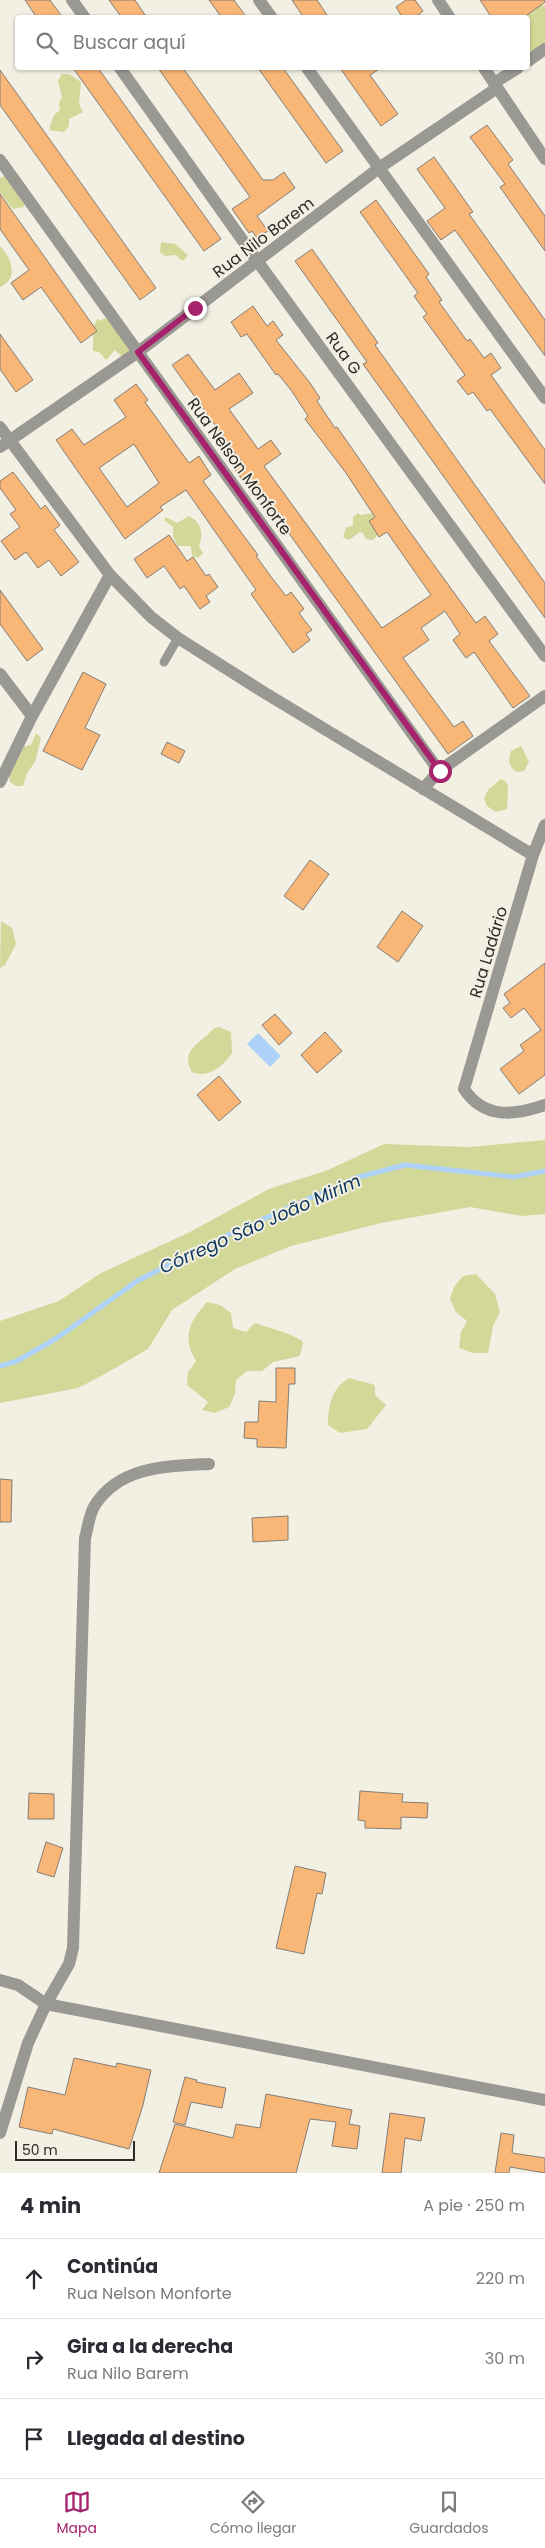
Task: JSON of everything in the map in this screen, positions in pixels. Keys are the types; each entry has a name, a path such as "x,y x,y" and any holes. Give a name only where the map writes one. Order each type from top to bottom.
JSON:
{"street":[{"path":"72,0 83,15"},
{"path":"260,0 270,15"},
{"path":"438,0 448,15"},
{"path":"530,60 545,49"},
{"name":"Rua G","path":"121,70 258,262 545,656"},
{"path":"308,70 545,398"},
{"path":"485,70 545,159"},
{"name":"Rua Nilo Barem","path":"5,444 138,352 379,168 496,86 516,70"},
{"name":"Rua Nelson Monforte","path":"0,160 440,771"},
{"path":"0,426 5,444 110,575 152,617 178,638 533,855"},
{"path":"0,782 32,716 110,575"},
{"path":"0,674 32,716"},
{"path":"423,789 440,771 545,696"},
{"name":"Rua Ladário","path":"545,825 533,855 464,1089 479,1106 505,1113 523,1113 545,1105"},
{"path":"0,2133 28,2043 46,2004 69,1964 73,1948 85,1538 94,1507 106,1491 119,1481 153,1467 208,1464"},
{"path":"0,1980 18,1985 46,2004 545,2100"}],"lane":[{"path":"164,662 178,638"}],"green space":[{"path":"540,4 545,6 545,52 530,63 530,15 520,15"},
{"path":"62,74 69,74 81,82 79,104 83,112 69,119 69,126 64,132 49,130 54,115 60,110 59,103 62,97 58,81"},
{"path":"6,176 24,203 24,207 13,209 0,193 0,178"},
{"path":"161,242 175,244 188,255 184,260 181,260 176,255 165,256 160,252"},
{"path":"0,246 8,256 12,274 10,279 0,287"},
{"path":"98,318 99,321 105,318 119,330 128,345 131,356 122,357 115,350 106,360 99,352 93,351 93,327"},
{"path":"358,513 361,515 373,513 374,516 370,521 378,535 373,540 366,539 363,533 360,532 349,540 343,537 346,527 353,526 353,517"},
{"path":"189,516 197,522 201,530 199,547 203,553 198,558 192,556 191,546 178,546 173,537 173,527 164,520 166,517 177,523"},
{"path":"36,733 41,738 35,762 27,773 23,786 16,786 10,782 9,775 24,746 31,745"},
{"path":"521,746 529,762 524,771 517,772 510,765 509,757 511,751"},
{"path":"501,779 508,786 507,809 496,812 487,806 484,799 488,790"},
{"path":"1,921 12,928 16,944 5,965 0,968"},
{"path":"219,1027 231,1032 232,1053 215,1070 204,1074 192,1072 188,1060 190,1051 212,1030"},
{"path":"545,1140 545,1214 522,1216 470,1207 381,1223 291,1246 235,1269 172,1310 148,1349 103,1375 78,1388 0,1403 0,1321 59,1301 101,1273 188,1233 269,1189 328,1170 384,1144 470,1147"},
{"path":"476,1274 495,1294 500,1312 493,1326 488,1353 473,1353 459,1348 461,1332 467,1321 456,1312 450,1299 454,1287 463,1276"},
{"path":"207,1302 220,1305 231,1313 233,1328 246,1332 255,1323 286,1333 303,1342 300,1356 273,1362 262,1371 247,1371 236,1380 235,1394 229,1407 215,1413 202,1410 208,1402 187,1385 188,1372 196,1361 191,1352 188,1337 192,1323"},
{"path":"349,1378 375,1385 375,1395 386,1405 367,1429 340,1433 328,1425 330,1404 335,1392"}],"water":[{"path":"258,1033 281,1056 270,1067 247,1044"}],"building":[{"path":"25,0 50,0 61,15 35,15"},
{"path":"109,0 135,0 145,15 120,15"},
{"path":"209,0 234,0 245,15 220,15"},
{"path":"292,0 317,0 327,15 302,15"},
{"path":"406,0 415,0 423,11 418,15 401,15 396,7"},
{"path":"480,0 545,0 545,2 527,15 490,15"},
{"path":"0,70 156,288 140,300 0,105"},
{"path":"74,70 99,70 221,239 204,251"},
{"path":"159,70 184,70 263,180 273,180 284,172 295,188 257,216 268,231 257,238 252,231 249,233 232,209 250,197"},
{"path":"259,70 284,70 343,151 326,163"},
{"path":"341,70 378,70 370,75 398,114 381,126"},
{"path":"487,125 513,160 508,164 545,216 545,251 500,187 505,184 470,137"},
{"path":"434,157 473,212 469,214 545,320 545,356 455,230 441,240 427,221 445,208 417,169"},
{"path":"0,194 97,331 81,343 41,287 23,300 11,283 29,270 0,229"},
{"path":"376,200 429,274 426,277 442,300 439,302 467,341 470,339 484,358 491,353 501,368 491,375 545,450 545,484 490,409 487,411 473,392 468,395 457,381 465,375 423,317 427,314 414,296 418,293 360,212"},
{"path":"312,249 378,343 375,345 545,583 545,618 363,364 367,362 295,261"},
{"path":"253,306 267,326 273,321 283,335 276,340 310,383 320,398 317,401 335,428 337,427 476,623 485,616 498,634 489,641 530,696 513,708 474,652 466,658 453,640 460,634 445,611 421,628 429,640 403,658 454,727 463,721 473,736 448,754 248,478 243,481 233,467 241,461 172,365 188,354 215,390 239,373 253,393 229,409 258,449 271,440 281,454 264,466 382,628 431,595 387,532 379,537 369,521 375,517 346,473 305,419 308,416 291,390 278,374 276,375 247,334 241,337 231,322"},
{"path":"0,334 33,380 16,392 0,369"},
{"path":"136,384 148,400 145,402 189,463 199,456 211,475 203,481 286,596 291,592 304,609 299,613 312,630 306,634 310,640 293,653 251,594 256,590 186,490 160,507 163,510 125,539 56,440 72,429 84,445 126,417 114,400","holes":["134,444 159,483 127,507 99,468"]},
{"path":"13,472 41,509 45,505 60,525 54,530 79,562 61,576 49,560 38,568 26,552 15,560 1,541 20,527 10,514 16,510 0,488 0,481"},
{"path":"169,535 187,561 193,557 206,576 209,574 218,587 206,596 210,602 200,609 184,586 180,589 164,566 147,578 134,559"},
{"path":"0,590 43,649 27,661 0,624"},
{"path":"83,672 106,684 85,728 100,735 82,770 43,751"},
{"path":"167,742 185,751 179,763 161,754"},
{"path":"310,860 329,874 303,910 284,896"},
{"path":"402,911 423,926 398,962 377,947"},
{"path":"545,963 545,1075 519,1094 500,1069 524,1051 520,1045 541,1030 524,1008 511,1018 503,1008 510,1003 504,994"},
{"path":"275,1014 292,1033 279,1045 262,1025"},
{"path":"325,1032 342,1051 317,1073 301,1055"},
{"path":"219,1076 241,1102 219,1121 197,1095"},
{"path":"276,1368 295,1368 295,1384 289,1384 286,1448 257,1447 257,1439 244,1438 245,1422 258,1422 259,1401 276,1402"},
{"path":"0,1479 12,1480 11,1522 0,1522"},
{"path":"288,1516 288,1540 253,1542 252,1518"},
{"path":"360,1791 403,1794 402,1802 428,1803 427,1818 401,1817 401,1829 365,1828 365,1821 358,1820"},
{"path":"29,1793 54,1794 54,1819 28,1819"},
{"path":"46,1842 63,1848 54,1877 37,1872"},
{"path":"295,1866 326,1873 322,1894 317,1893 304,1954 276,1948"},
{"path":"74,2058 116,2067 117,2063 151,2070 143,2105 129,2149 53,2129 52,2134 19,2127 28,2087 65,2095"},
{"path":"185,2077 197,2080 196,2082 226,2088 222,2108 191,2102 185,2125 173,2122"},
{"path":"266,2094 352,2110 349,2124 360,2126 357,2149 332,2146 336,2122 310,2119 296,2173 159,2173 175,2124 233,2138 236,2124 260,2128"},
{"path":"390,2113 425,2118 421,2141 405,2138 401,2173 382,2173"},
{"path":"501,2133 514,2135 512,2153 545,2158 545,2173 510,2167 509,2173 495,2173"}],"waterway":[{"name":"Córrego São João Mirim","path":"0,1366 17,1361 57,1338 137,1281 228,1235 355,1178 405,1165 514,1177 545,1171"}],"route":[{"path":"195,308 138,352 440,771"}]}
